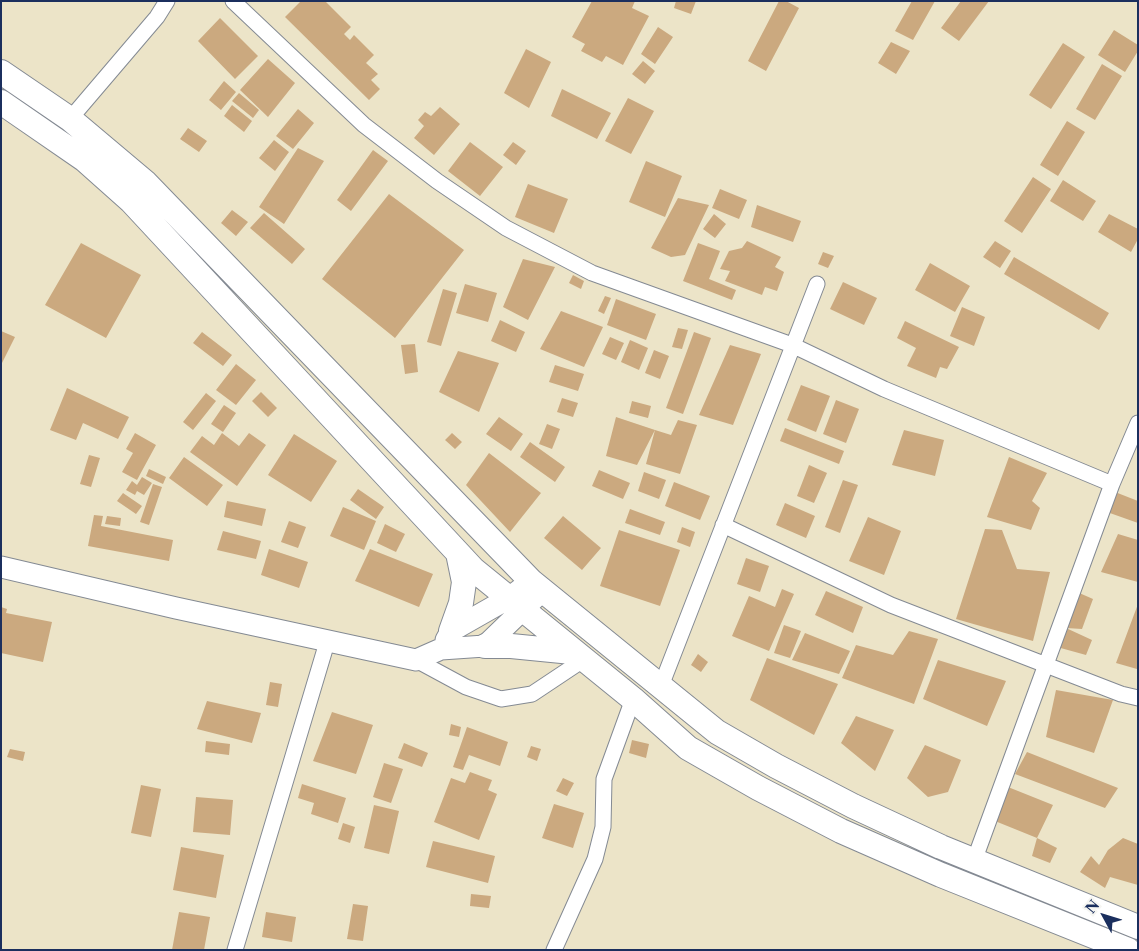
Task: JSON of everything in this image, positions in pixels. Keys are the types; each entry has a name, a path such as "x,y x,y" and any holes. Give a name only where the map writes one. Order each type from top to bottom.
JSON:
{"main road":[{"path":"1,72 70,119 146,183 536,586 717,732 776,766 853,806 974,861 1138,928"},
{"path":"1,102 85,160 131,201 473,569 633,699 688,748 758,788 841,831 941,875 1128,950"},
{"path":"446,640 461,603 464,582 458,553"},
{"path":"1,567 176,608 328,639 416,660 446,640 515,605"},
{"path":"485,646 515,605 536,586"},
{"path":"446,640 485,646 511,646 578,656"}],"street":[{"path":"70,119 157,17 167,1"},
{"path":"233,1 364,125 437,181 506,228 592,273 792,346 884,389 1112,484"},
{"path":"661,686 817,284"},
{"path":"974,861 1112,484 1138,423"},
{"path":"722,525 891,604 1046,665 1138,698"},
{"path":"235,950 328,639"},
{"path":"416,660 466,687 501,699 532,694 578,656"},
{"path":"554,950 594,859 603,827 604,779 633,699"}],"building":[{"path":"301,1 325,1 351,27 344,34 350,40 354,35 374,55 366,63 378,74 371,80 380,89 369,100 285,17"},
{"path":"592,1 635,1 632,8 649,16 623,65 606,56 602,62 581,51 585,44 572,37"},
{"path":"676,1 696,1 691,14 674,8"},
{"path":"779,1 786,1 799,8 766,71 748,61"},
{"path":"912,1 935,1 913,40 895,31"},
{"path":"961,1 989,1 959,41 941,28"},
{"path":"220,18 258,56 235,79 198,41"},
{"path":"658,27 673,37 655,64 641,54"},
{"path":"1114,30 1138,45 1138,51 1125,72 1098,55"},
{"path":"891,42 910,51 896,74 878,63"},
{"path":"1063,43 1085,57 1051,109 1029,95"},
{"path":"526,49 551,62 529,108 504,93"},
{"path":"268,59 295,83 268,117 240,90"},
{"path":"643,61 655,71 645,84 632,74"},
{"path":"1102,64 1122,76 1095,120 1076,109"},
{"path":"224,81 236,92 221,110 209,100"},
{"path":"562,89 611,113 597,139 551,116"},
{"path":"239,93 259,110 253,118 232,101"},
{"path":"628,98 654,111 631,154 605,141"},
{"path":"232,105 252,121 244,132 224,116"},
{"path":"440,107 460,124 434,155 414,138 424,126 418,120 425,112 431,116"},
{"path":"298,109 314,123 293,149 276,136"},
{"path":"1067,121 1085,132 1058,176 1040,165"},
{"path":"188,128 207,141 199,152 180,139"},
{"path":"274,140 289,152 275,171 259,158"},
{"path":"470,142 503,167 480,196 448,171"},
{"path":"513,142 526,151 516,165 503,155"},
{"path":"298,148 324,161 284,224 259,207"},
{"path":"373,150 388,161 351,211 337,200"},
{"path":"646,161 682,176 665,217 629,202"},
{"path":"1033,177 1051,189 1022,233 1004,221"},
{"path":"1063,180 1096,201 1083,221 1050,201"},
{"path":"528,184 568,199 554,233 515,217"},
{"path":"720,189 747,200 739,219 712,208"},
{"path":"389,194 464,250 395,338 322,279"},
{"path":"678,198 709,205 685,255 671,257 651,248"},
{"path":"757,205 801,221 793,242 751,227"},
{"path":"232,210 248,222 236,236 221,223"},
{"path":"264,213 305,249 292,264 250,228"},
{"path":"714,214 726,224 715,238 703,229"},
{"path":"1109,214 1138,229 1138,239 1131,252 1098,232"},
{"path":"747,241 781,257 775,267 784,272 777,291 765,287 762,295 725,281 730,271 720,269 729,251 742,248"},
{"path":"995,241 1011,251 1000,268 983,257"},
{"path":"81,243 141,275 106,338 45,305"},
{"path":"698,243 720,251 709,279 736,290 732,300 683,281"},
{"path":"823,252 834,256 828,268 818,264"},
{"path":"1014,257 1109,313 1099,330 1004,274"},
{"path":"523,259 555,267 528,320 503,307"},
{"path":"930,263 970,286 955,312 915,290"},
{"path":"573,275 584,281 581,289 569,283"},
{"path":"843,282 877,298 864,325 830,309"},
{"path":"465,284 497,293 488,322 456,313"},
{"path":"443,289 457,293 441,346 427,342"},
{"path":"605,296 611,298 604,314 598,311"},
{"path":"616,299 656,314 646,340 607,325"},
{"path":"962,307 985,317 974,346 950,336"},
{"path":"561,311 603,327 584,367 540,349"},
{"path":"500,320 525,332 516,352 491,341"},
{"path":"905,321 959,347 947,369 940,367 936,378 907,366 916,348 897,338"},
{"path":"678,328 688,330 682,349 672,347"},
{"path":"1,331 15,337 1,365"},
{"path":"202,332 232,355 223,366 193,343"},
{"path":"694,332 711,338 683,414 666,408"},
{"path":"610,337 624,343 616,360 602,354"},
{"path":"630,340 648,348 639,370 621,362"},
{"path":"415,344 418,372 405,374 401,345"},
{"path":"730,345 761,354 733,425 699,415"},
{"path":"654,350 669,356 660,379 645,373"},
{"path":"458,351 499,363 479,412 439,392"},
{"path":"236,364 256,380 236,405 216,390"},
{"path":"555,365 584,374 578,391 549,382"},
{"path":"801,385 830,396 816,432 787,420"},
{"path":"67,388 129,417 118,439 83,423 76,440 50,430"},
{"path":"261,392 277,408 268,417 252,401"},
{"path":"206,393 216,401 193,430 183,422"},
{"path":"562,398 578,403 573,417 557,412"},
{"path":"836,400 859,409 846,443 823,434"},
{"path":"632,401 651,406 648,418 629,413"},
{"path":"224,405 236,413 223,432 211,424"},
{"path":"499,417 523,434 511,451 486,434"},
{"path":"616,417 655,430 637,465 606,456"},
{"path":"678,420 697,425 680,474 646,464 655,430 671,435"},
{"path":"547,424 560,429 552,449 539,444"},
{"path":"785,428 844,451 839,464 780,441"},
{"path":"904,430 944,440 935,476 892,465"},
{"path":"135,433 156,445 137,480 122,472 133,453 126,449"},
{"path":"222,433 239,446 249,433 266,445 237,486 190,452 202,436 214,445"},
{"path":"452,433 462,442 455,449 445,440"},
{"path":"294,434 337,461 311,502 268,475"},
{"path":"530,442 565,467 555,482 520,457"},
{"path":"489,453 541,493 510,532 466,485"},
{"path":"89,455 100,458 91,487 80,484"},
{"path":"184,457 223,485 207,506 169,478"},
{"path":"1009,457 1047,473 1032,501 1040,508 1031,530 987,517"},
{"path":"809,465 827,473 814,503 797,496"},
{"path":"149,469 166,477 163,484 146,476"},
{"path":"599,470 630,483 623,499 592,486"},
{"path":"644,472 666,480 659,499 638,491"},
{"path":"142,477 152,483 144,495 137,491 135,495 126,490 132,481 137,485"},
{"path":"843,480 858,485 840,533 825,527"},
{"path":"674,482 710,496 700,520 665,506"},
{"path":"153,484 162,487 149,525 140,522"},
{"path":"358,489 384,507 376,519 350,500"},
{"path":"1115,492 1138,501 1138,523 1107,512"},
{"path":"123,493 142,506 136,514 117,501"},
{"path":"227,501 266,509 262,526 224,517"},
{"path":"785,503 815,516 806,538 776,525"},
{"path":"343,507 376,521 364,550 330,536"},
{"path":"630,509 665,522 660,535 625,523"},
{"path":"94,515 103,516 101,526 173,540 169,561 88,546"},
{"path":"107,516 121,518 120,526 105,524"},
{"path":"563,516 601,548 582,570 544,538"},
{"path":"868,517 901,531 884,575 849,561"},
{"path":"289,521 306,527 298,548 281,542"},
{"path":"385,524 405,534 396,552 377,543"},
{"path":"682,527 695,532 690,547 677,542"},
{"path":"985,529 1002,530 1017,569 1050,572 1033,641 956,619"},
{"path":"619,530 680,550 660,606 600,586"},
{"path":"223,531 261,541 256,559 217,550"},
{"path":"1118,534 1138,540 1138,582 1101,572"},
{"path":"269,549 308,562 299,588 261,575"},
{"path":"370,549 433,574 419,607 355,581"},
{"path":"746,558 769,566 760,592 737,584"},
{"path":"782,589 794,594 769,651 732,636 749,596 775,607"},
{"path":"826,591 863,607 853,633 815,615"},
{"path":"1077,592 1093,599 1082,629 1066,628 1092,640 1086,655 1057,647"},
{"path":"1138,604 1138,668 1137,669 1116,663"},
{"path":"1,607 7,609 6,613 52,622 43,662 1,653"},
{"path":"784,625 801,631 790,658 774,653"},
{"path":"909,631 938,639 914,704 842,678 856,645 893,655"},
{"path":"805,633 850,651 839,674 792,660"},
{"path":"698,654 708,662 701,672 691,665"},
{"path":"767,658 838,684 814,735 750,700"},
{"path":"938,660 1006,681 987,726 923,699"},
{"path":"270,682 282,684 278,707 266,705"},
{"path":"1056,690 1113,700 1094,753 1046,737"},
{"path":"207,701 261,713 252,743 197,729"},
{"path":"332,712 373,725 356,774 313,761"},
{"path":"856,716 894,730 875,771 841,743"},
{"path":"451,724 461,727 459,737 449,735"},
{"path":"467,727 508,742 500,766 469,755 463,770 453,767"},
{"path":"632,740 649,744 646,758 629,753"},
{"path":"206,741 230,744 229,755 205,752"},
{"path":"404,743 428,753 422,767 398,758"},
{"path":"925,745 961,760 948,792 928,797 907,778"},
{"path":"531,746 541,749 537,761 527,757"},
{"path":"10,749 25,752 23,761 7,757"},
{"path":"1027,752 1118,788 1105,808 1015,774"},
{"path":"384,763 403,769 391,803 373,797"},
{"path":"470,772 492,780 488,790 497,794 479,840 434,822 451,778 465,783"},
{"path":"563,778 574,783 567,796 556,791"},
{"path":"302,784 346,798 338,823 311,814 314,803 298,798"},
{"path":"141,785 161,789 151,837 131,833"},
{"path":"1008,787 1053,805 1037,838 990,819"},
{"path":"196,797 233,800 230,835 193,832"},
{"path":"554,804 584,813 573,848 542,838"},
{"path":"374,805 399,811 389,854 364,848"},
{"path":"343,823 355,827 350,843 338,839"},
{"path":"1037,838 1057,848 1050,863 1032,856"},
{"path":"1123,838 1138,844 1138,885 1110,877 1105,888 1080,872 1091,856 1099,865 1108,850"},
{"path":"433,841 495,856 488,883 426,867"},
{"path":"181,847 224,855 216,898 173,890"},
{"path":"471,894 491,896 489,908 470,906"},
{"path":"353,904 368,906 363,941 347,939"},
{"path":"179,912 210,917 204,950 172,950"},
{"path":"266,912 296,917 292,942 262,937"}]}
